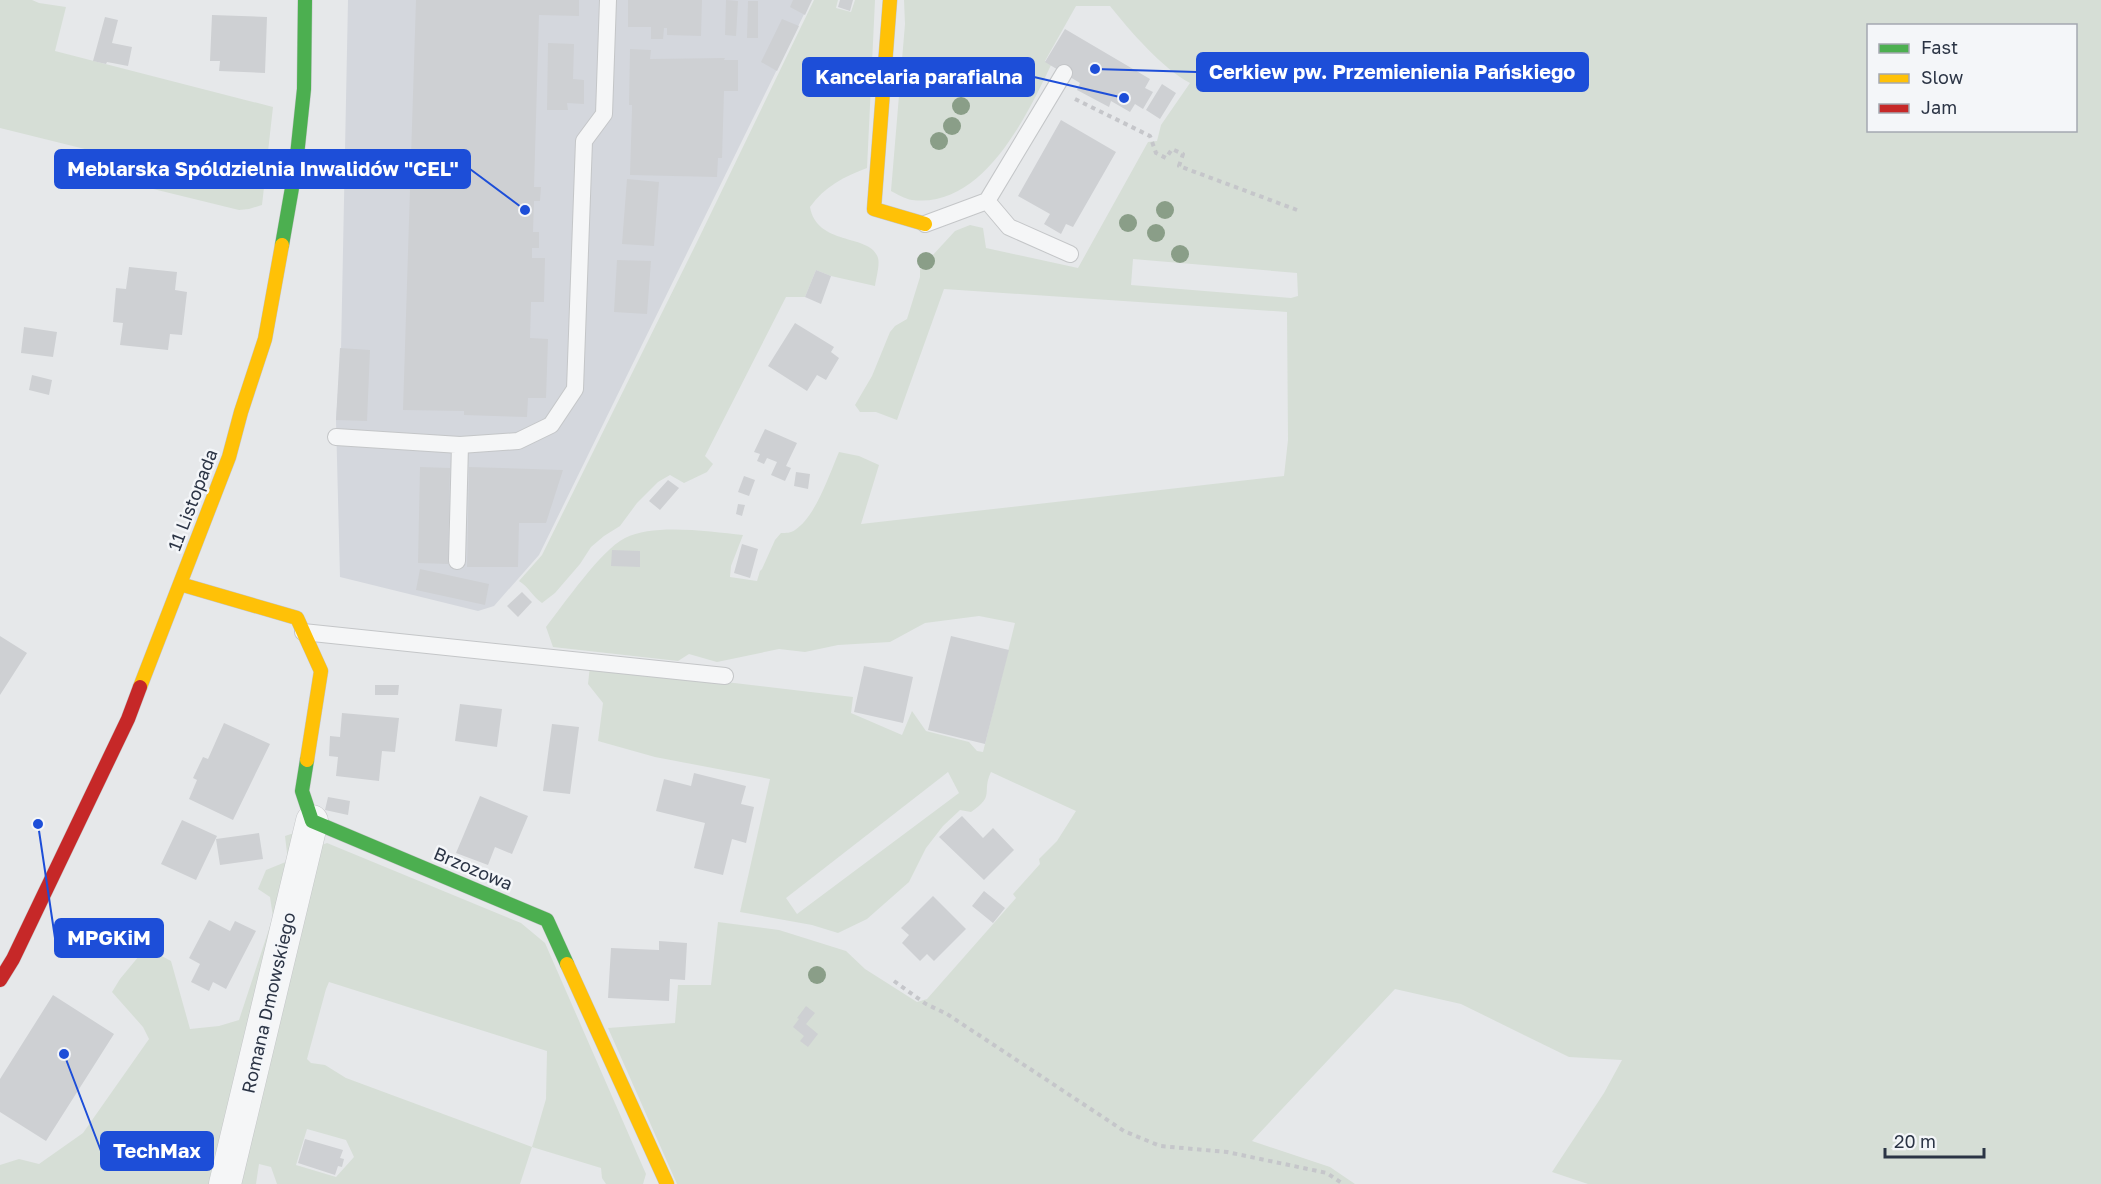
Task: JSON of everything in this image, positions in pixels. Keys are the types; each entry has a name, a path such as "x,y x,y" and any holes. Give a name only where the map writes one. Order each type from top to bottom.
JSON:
{"street":[{"name":"11 Listopada","path":"0,980 9,967 128,719 229,458 241,412 265,339 296,165 304,88 305,0"},
{"path":"890,0 874,209 925,224"},
{"path":"180,584 300,625 321,671 302,791 312,821"},
{"name":"Romana Dmowskiego","path":"225,1184 312,821"},
{"name":"Brzozowa","path":"312,821 547,920 667,1184"}],"lane":[{"path":"336,437 460,445 518,441 551,425 574,389 584,141 604,114 608,0"},
{"path":"925,224 987,201 1064,73"},
{"path":"987,201 1009,227 1070,254"},
{"path":"457,561 460,445"},
{"path":"300,625 725,676"}],"path":[{"path":"1055,88 1150,136 1156,153 1166,158 1172,149 1183,154 1179,166 1297,210"},
{"path":"894,981 1124,1131 1160,1146 1227,1152 1327,1173 1343,1184"}],"shaded area":[{"path":"0,0 32,0 66,7 55,51 273,107 262,205 239,210 141,186 137,182 140,164 114,157 110,161 105,161 101,153 0,128"},
{"path":"348,0 811,0 539,555 494,606 478,611 340,577 336,420 341,351"},
{"path":"814,0 838,0 836,8 851,12 855,0 875,0 867,168 836,183 810,207 815,220 823,228 873,250 878,258 875,286 831,276 816,270 805,297 786,297 705,456 713,464 707,472 684,483 670,475 658,482 637,503 620,526 591,547 580,564 555,593 542,603 519,581 542,555"},
{"path":"904,0 2101,0 2101,1184 1588,1184 1552,1172 1604,1093 1622,1060 1569,1057 1461,1004 1395,989 1252,1141 1330,1167 1355,1184 677,1184 608,1028 675,1023 678,985 711,985 718,922 779,930 846,951 865,969 917,1002 927,999 1016,898 1013,894 1040,864 1039,859 1057,841 1076,811 991,772 983,802 971,812 960,810 943,826 926,848 909,882 867,919 838,933 812,925 740,912 770,779 655,757 598,741 603,703 588,684 590,666 853,697 851,713 902,735 912,711 926,731 969,742 977,751 983,752 1015,623 979,616 925,623 890,642 838,645 805,652 779,649 717,662 689,654 678,661 553,647 546,627 594,565 615,544 637,533 667,530 715,532 743,535 731,566 730,577 757,581 775,540 781,533 795,530 803,524 816,505 839,452 859,456 879,465 861,524 1284,476 1288,440 1287,312 944,289 897,420 876,412 860,412 855,405 872,376 890,332 907,319 920,277 920,269 955,231 970,225 983,228 986,248 1078,268 1148,142 1157,141 1161,125 1190,83 1158,59 1110,6 1076,6 1045,61 1051,65 1029,110 998,156 980,175 960,190 937,199 912,200 891,191 905,24","holes":["1133,259 1297,273 1298,296 1291,298 1131,285","948,772 959,793 797,914 786,898"]},
{"path":"297,832 317,847 327,843 521,923 545,943 646,1174 643,1184 606,1184 602,1178 601,1168 532,1147 520,1184 277,1184 271,1167 259,1164 256,1184 0,1184 0,1165 19,1159 39,1164 83,1133 149,1039 143,1027 112,992 139,956 154,952 171,961 190,1029 219,1026 239,1020 273,917 270,897 258,889 266,870 288,861 285,836","holes":["329,982 547,1051 546,1099 532,1147 346,1078 325,1065 311,1063 307,1059","307,1129 346,1140 354,1157 336,1177 296,1165"]}],"building":[{"path":"416,0 579,0 579,16 539,15 534,187 541,187 540,201 534,201 533,232 539,232 539,248 532,248 532,258 545,258 544,302 531,302 530,338 548,339 546,398 528,398 527,417 464,415 464,411 403,410"},
{"path":"628,0 702,0 701,36 667,35 667,28 664,28 663,39 651,39 651,27 628,27"},
{"path":"726,0 738,1 736,36 725,35"},
{"path":"793,0 812,0 805,15 790,7"},
{"path":"840,0 853,0 850,11 838,7"},
{"path":"748,1 758,1 758,38 747,38"},
{"path":"212,15 267,17 265,73 219,71 220,61 210,61"},
{"path":"105,17 118,20 112,43 132,47 128,66 93,61"},
{"path":"782,19 799,26 777,71 761,62"},
{"path":"1065,29 1150,79 1145,88 1153,92 1143,109 1135,104 1130,112 1111,101 1109,107 1077,90 1080,83 1045,62"},
{"path":"548,43 574,44 573,79 584,80 584,104 567,103 568,110 547,110"},
{"path":"630,49 651,50 650,59 725,58 724,60 738,60 738,91 724,91 722,158 718,158 717,177 630,175 632,105 629,105"},
{"path":"1162,84 1176,93 1160,119 1146,110"},
{"path":"1061,120 1116,152 1073,227 1066,224 1061,234 1044,224 1050,214 1018,196"},
{"path":"627,179 659,182 654,246 622,244"},
{"path":"617,260 651,261 647,314 614,312"},
{"path":"129,267 177,272 175,290 187,292 182,335 170,334 168,350 120,345 123,323 113,322 116,288 126,289"},
{"path":"816,270 831,276 821,304 805,297"},
{"path":"795,323 834,347 831,352 839,358 826,380 817,375 807,391 768,366"},
{"path":"24,327 57,332 53,357 21,353"},
{"path":"340,348 370,350 367,421 336,420"},
{"path":"32,375 52,380 49,395 29,390"},
{"path":"765,429 797,443 786,466 791,468 785,481 771,475 777,462 767,458 764,464 757,461 760,454 754,452"},
{"path":"420,467 450,468 448,564 418,563"},
{"path":"469,467 563,470 546,523 519,523 518,567 467,567"},
{"path":"796,472 810,474 808,489 794,486"},
{"path":"744,476 755,480 749,496 738,492"},
{"path":"668,480 679,488 660,510 649,501"},
{"path":"738,504 745,505 742,516 736,514"},
{"path":"742,544 758,549 750,578 734,573"},
{"path":"612,550 640,551 640,567 611,566"},
{"path":"420,569 489,584 485,605 416,590"},
{"path":"522,592 532,602 518,617 507,606"},
{"path":"0,636 27,653 0,695"},
{"path":"951,636 1009,650 985,744 928,730"},
{"path":"864,666 913,677 903,723 854,712"},
{"path":"375,685 399,685 398,695 375,695"},
{"path":"460,704 502,709 497,747 455,741"},
{"path":"342,713 399,718 395,752 382,751 379,781 336,776 338,757 329,756 330,736 340,737"},
{"path":"224,723 270,744 233,820 189,799 197,780 193,778 203,757 208,759"},
{"path":"552,724 579,727 570,794 543,791"},
{"path":"694,773 746,786 741,804 754,807 746,843 732,839 723,875 694,868 705,823 656,811 664,779 691,786"},
{"path":"480,796 528,816 512,854 495,847 488,865 456,853"},
{"path":"328,797 350,801 348,815 325,810"},
{"path":"962,816 983,838 993,828 1014,850 984,880 939,837"},
{"path":"182,820 217,836 196,880 161,864"},
{"path":"259,833 263,859 220,865 216,839"},
{"path":"984,891 1005,908 993,923 972,906"},
{"path":"933,896 966,929 934,961 927,954 920,961 902,943 909,935 901,928"},
{"path":"209,920 230,931 235,921 256,931 226,989 213,982 209,991 191,982 200,964 189,958"},
{"path":"659,941 687,943 685,980 670,979 669,1001 608,998 611,948 659,950"},
{"path":"53,995 114,1034 46,1141 0,1112 0,1079"},
{"path":"806,1006 815,1013 806,1024 818,1034 808,1047 800,1041 804,1036 793,1027"},
{"path":"305,1139 343,1150 340,1158 344,1159 342,1167 338,1166 335,1175 298,1163"}],"traffic: fast":[{"path":"282,245 296,165 304,89 305,0"},
{"path":"307,760 302,791 312,821 547,920 567,964"}],"traffic: slow":[{"path":"890,0 874,209 925,224"},
{"path":"140,687 229,457 265,339 282,245"},
{"path":"180,584 297,618 321,671 307,760"},
{"path":"567,964 667,1184"}],"traffic: jam":[{"path":"0,980 13,959 128,719 140,687"}],"place":[{"name":"Cerkiew pw. Przemienienia Pańskiego","path":"1095,69"},
{"name":"Kancelaria parafialna","path":"1124,98"},
{"name":"Meblarska Spóldzielnia Inwalidów \"CEL\"","path":"525,210"},
{"name":"MPGKiM","path":"38,824"},
{"name":"TechMax","path":"64,1054"}]}
